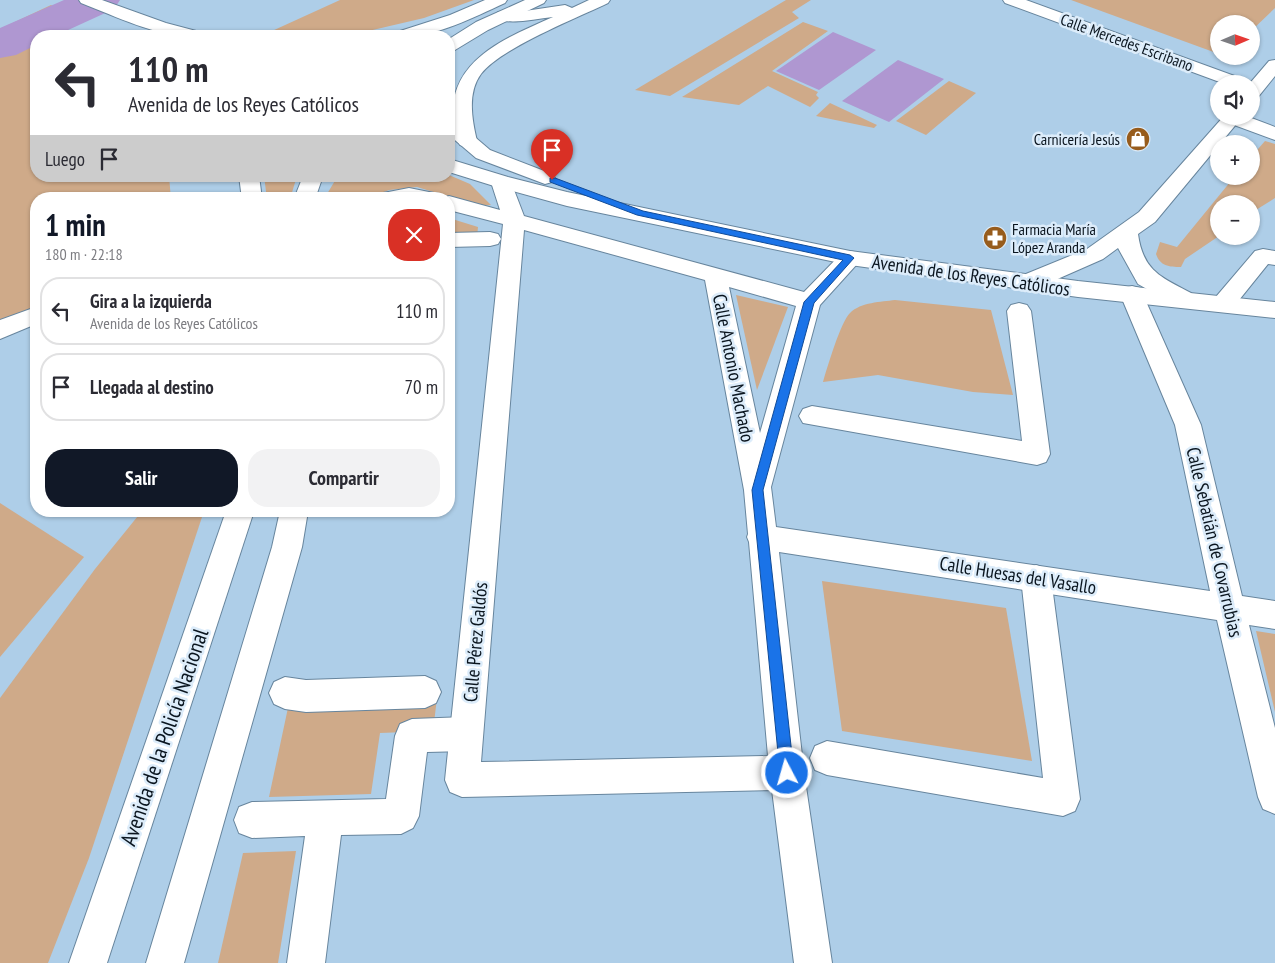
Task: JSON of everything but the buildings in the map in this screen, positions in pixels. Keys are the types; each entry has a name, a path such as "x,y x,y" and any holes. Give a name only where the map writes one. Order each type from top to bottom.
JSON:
{"street":[{"path":"87,0 125,14 160,30"},
{"path":"426,30 502,8 538,0"},
{"name":"Calle Mercedes Escribano","path":"1012,0 1215,75"},
{"path":"502,8 525,16 596,3"},
{"path":"467,141 462,122 462,109 468,83 478,66 506,48 596,3"},
{"path":"455,42 502,8"},
{"path":"1260,79 1275,65"},
{"path":"1029,282 1095,254 1147,217 1227,125"},
{"path":"1253,125 1275,134"},
{"name":"Avenida de los Reyes Católicos","path":"455,130 483,154 640,213"},
{"name":"Avenida de los Reyes Católicos","path":"455,167 501,182 567,199 850,258 1029,282 1275,310"},
{"name":"Calle Pérez Galdós","path":"501,182 514,219 462,780 787,773"},
{"path":"455,204 715,274 809,302"},
{"path":"1127,231 1129,250 1146,278 1183,299"},
{"path":"455,240 490,239"},
{"path":"1223,304 1263,256 1275,258"},
{"name":"Calle Antonio Machado","path":"758,490 809,302 850,258"},
{"name":"Calle Antonio Machado","path":"715,274 758,490 787,773 814,963"},
{"name":"Calle Sebatián de Covarrubias","path":"1132,294 1188,425 1275,798"},
{"path":"812,416 1037,454 1019,311"},
{"path":"0,330 30,318"},
{"name":"Avenida de la Policía Nacional","path":"88,963 238,517"},
{"path":"165,963 287,547 293,517"},
{"name":"Calle Huesas del Vasallo","path":"762,537 1275,615"},
{"path":"827,758 1063,799 1036,578"},
{"path":"285,693 306,696 425,692"},
{"path":"252,820 401,816 412,736 466,734"},
{"path":"306,963 325,818"}],"shaded area":[{"path":"340,0 474,0 424,18 373,30 274,30"},
{"path":"786,0 811,0 792,12 799,18 670,96 635,90"},
{"path":"1071,0 1275,0 1275,8 1260,22 1260,15 1210,15 1210,51"},
{"path":"51,5 81,22 65,30 30,30 30,182 170,182 170,192 30,192 30,309 0,321 0,29"},
{"path":"62,10 74,12 37,30 30,30 30,33 0,48 0,39"},
{"path":"803,22 828,31 772,71 818,92 816,95 819,98 810,107 768,86 739,105 682,97"},
{"path":"833,32 876,50 819,90 776,71"},
{"path":"898,60 944,79 889,122 842,101"},
{"path":"949,81 976,93 926,135 896,121"},
{"path":"830,103 877,125 874,128 816,116"},
{"path":"1265,141 1275,144 1275,198 1260,207 1260,195 1219,195 1228,185 1260,185 1260,147"},
{"path":"455,178 470,184 491,205 480,206 455,198 455,192 434,192 417,187 384,192 328,192 334,182 455,182"},
{"path":"265,182 295,182 292,192 266,192"},
{"path":"1210,207 1210,242 1185,259 1181,267 1169,266 1163,263 1156,254 1160,242 1177,247"},
{"path":"455,220 478,227 477,237 455,238"},
{"path":"736,295 788,307 757,390"},
{"path":"895,300 991,310 1013,395 973,392 878,375 823,382 839,335 850,313 865,305"},
{"path":"0,503 84,557 0,657"},
{"path":"137,517 202,517 89,858 48,963 0,963 0,698 95,569"},
{"path":"822,581 1006,608 1032,761 842,731"},
{"path":"1256,631 1275,634 1275,712"},
{"path":"437,698 433,731 380,733 371,794 269,797 289,703"},
{"path":"296,851 278,963 218,963 243,853"}],"waterway":[{"path":"33,30 99,0"},
{"path":"0,45 30,31"}],"place":[{"name":"Carnicería Jesús","path":"1138,139"},
{"name":"Farmacia María López Aranda","path":"995,238"}],"route":[{"path":"552,180 640,213 850,258 809,302 758,490 787,773"}]}
